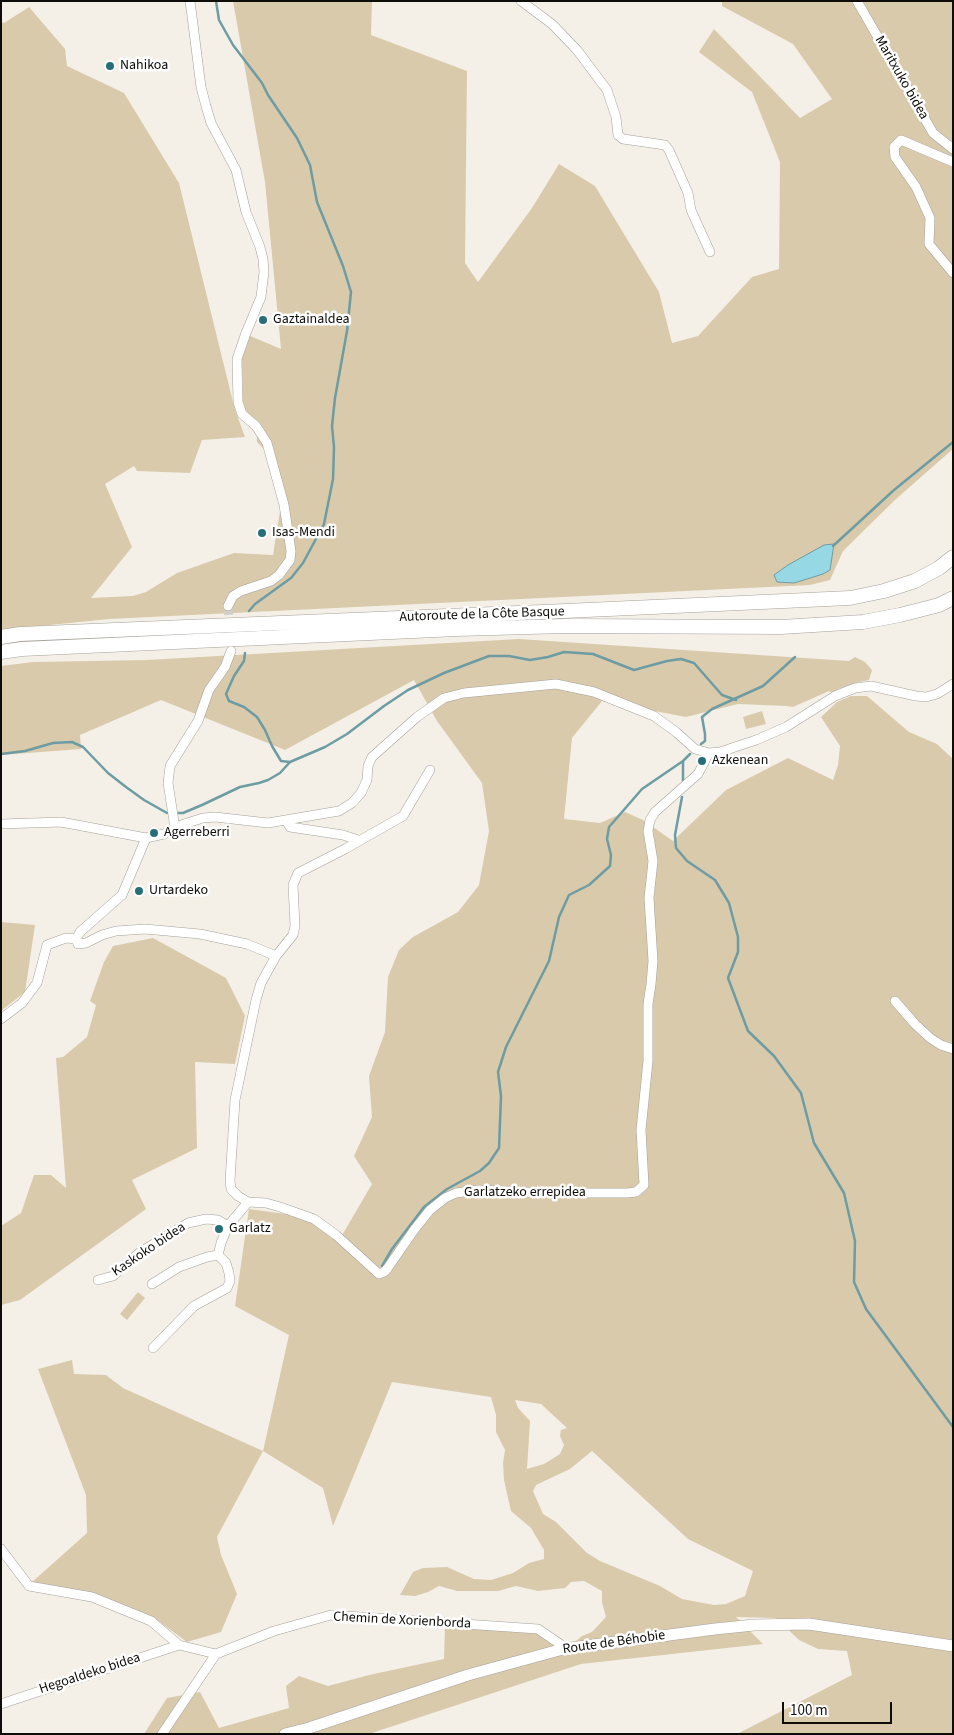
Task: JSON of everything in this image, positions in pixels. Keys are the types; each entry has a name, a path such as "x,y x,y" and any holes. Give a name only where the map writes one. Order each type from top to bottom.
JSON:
{"highway":[{"name":"Autoroute de la Côte Basque","path":"1,637 30,633 565,612 850,598 884,591 915,581 939,568 953,557"},
{"name":"Autoroute de la Côte Basque","path":"1,652 22,649 437,630 565,626 781,627 863,622 900,616 939,605 953,598"}],"main road":[{"name":"Route de Béhobie","path":"285,1734 468,1676 563,1649 754,1625 800,1624 953,1646"}],"street":[{"path":"190,1 201,87 206,106 211,123 236,170 246,212 263,259 264,272 261,297 237,359 238,402 242,414 256,426 267,443 284,505 291,551 290,560 278,575 271,581 241,591 233,596 228,606"},
{"path":"521,1 552,24 607,90 616,117 618,135 623,139 665,145 670,150 688,193 691,210 710,252"},
{"name":"Maritxuko bidea","path":"857,1 933,133 953,149"},
{"path":"953,162 901,140 894,147 895,158 916,187 930,218 930,244 953,273"},
{"path":"175,828 168,782 170,766 198,722 209,690 225,667 232,651"},
{"path":"1,824 61,822 146,838 164,834 194,820 215,817 263,822 339,811 352,803 361,793 367,780 368,766 372,757 417,717 444,698 464,693 556,684 594,692 654,716 696,749 709,753 720,752 786,728 836,696 855,688 871,686 926,697 937,694 953,684"},
{"name":"Garlatzeko errepidea","path":"248,1202 266,1203 314,1219 336,1235 379,1274 387,1270 430,1210 437,1203 456,1193 478,1190 547,1193 627,1193 641,1190 644,1184 641,1130 648,1061 648,1004 652,984 653,962 649,898 653,861 648,831 650,820 655,812 698,774 709,753"},
{"path":"218,1255 228,1226 248,1202 231,1189 235,1100 261,983 276,956 293,935 295,914 293,885 298,873 403,816 430,770"},
{"path":"286,820 290,828 343,835 358,840"},
{"path":"76,939 80,932 122,895 146,838"},
{"path":"76,939 78,944 86,943 116,931 145,928 200,934 247,944 276,956"},
{"path":"1,1019 22,1003 37,984 47,945 66,938 76,939"},
{"path":"895,1001 930,1038 941,1045 953,1048"},
{"name":"Kaskoko bidea","path":"98,1280 113,1276 139,1253 188,1223 206,1219 218,1220 228,1226"},
{"path":"152,1284 179,1267 218,1255"},
{"path":"153,1348 194,1306 227,1288 230,1274 226,1263 218,1255"},
{"path":"1,1549 29,1586 92,1597 151,1621 179,1645 216,1654 162,1734"},
{"name":"Chemin de Xorienborda","path":"216,1654 274,1631 331,1615 538,1629 560,1644 563,1649"},
{"name":"Hegoaldeko bidea","path":"1,1704 179,1645"}],"shaded area":[{"path":"233,1 372,1 371,35 467,71 465,263 478,282 532,208 559,164 595,186 659,292 672,343 698,336 752,277 779,269 780,162 752,92 699,52 714,29 800,118 832,99 793,44 722,6 722,1 953,1 953,449 896,499 843,551 830,580 810,585 109,619 1,630 1,22 4,23 29,7 65,49 67,66 124,93 179,183 235,410 245,437 202,440 190,473 137,471 134,466 105,484 132,547 91,598 133,596 146,592 177,573 234,553 273,555 281,505 267,452 257,442 256,422 243,407 242,355 248,335 281,349 265,182"},
{"path":"519,639 849,661 855,657 865,662 872,670 869,680 838,689 832,693 829,691 793,707 738,704 686,717 602,701 572,738 564,819 600,823 625,812 643,820 673,841 726,790 788,758 833,780 838,765 840,746 821,717 837,702 851,696 867,696 909,732 937,744 953,759 953,1734 737,1734 852,1675 847,1651 818,1649 799,1640 776,1618 736,1617 763,1644 581,1664 369,1734 144,1734 167,1698 200,1692 219,1728 289,1708 286,1686 299,1676 328,1686 444,1659 445,1627 536,1632 565,1650 582,1636 592,1632 606,1617 602,1602 602,1591 584,1581 571,1582 565,1588 538,1591 516,1586 498,1591 457,1591 439,1586 415,1596 400,1595 413,1572 423,1568 447,1567 474,1579 491,1580 513,1573 529,1563 544,1559 544,1550 531,1528 511,1511 504,1480 503,1463 505,1450 496,1432 496,1415 491,1397 392,1382 333,1526 323,1488 263,1451 289,1335 235,1306 249,1209 300,1216 341,1237 372,1184 354,1156 372,1117 369,1076 385,1032 388,977 399,950 413,937 458,912 479,885 489,831 482,783 437,721 414,680 285,750 161,700 80,735 81,749 1,755 1,666 33,662 147,660","holes":["515,1400 541,1404 567,1428 561,1430 560,1436 564,1445 560,1454 544,1464 527,1469 530,1421 518,1408","592,1451 688,1539 753,1571 745,1596 726,1604 714,1605 682,1599 660,1586 600,1561 587,1553 556,1522 543,1514 533,1491 536,1485 570,1469"]},
{"path":"762,711 766,724 746,729 743,717"},
{"path":"1,922 35,925 25,992 1,1011"},
{"path":"153,938 226,978 245,1016 235,1064 195,1062 197,1148 132,1180 146,1209 20,1300 1,1305 1,1226 21,1213 34,1175 51,1175 66,1188 56,1058 63,1057 87,1037 96,1005 90,1001 104,962 113,946"},
{"path":"138,1292 145,1298 127,1320 120,1314"},
{"path":"72,1360 74,1374 106,1375 123,1388 263,1451 217,1537 221,1555 237,1594 221,1632 187,1642 153,1617 94,1595 31,1583 87,1533 86,1495 38,1369"}],"water":[{"path":"834,544 830,570 794,583 777,582 774,575 788,565 824,545"}],"waterway":[{"path":"216,1 219,20 233,45 262,83 297,138 310,165 317,202 343,266 351,292 347,331 332,426 334,447 333,479 324,524 303,563 291,578 255,604 249,611"},
{"path":"833,546 894,490 953,442"},
{"path":"245,653 244,661 234,676 226,694 229,701 244,707 257,717 281,761 290,762 325,747 347,734 408,690 444,673 489,656 509,656 530,660 564,652 593,654 634,670 681,659 694,663 722,695 736,700"},
{"path":"701,744 705,741 702,717 712,709 763,686 795,657"},
{"path":"1,754 25,751 53,743 72,742 83,747 108,773 126,787 167,813"},
{"path":"683,781 683,761 690,754"},
{"path":"382,1266 392,1249 424,1207 447,1189 480,1171 489,1163 499,1148 501,1096 498,1072 506,1047 549,961 559,917 569,895 589,885 610,866 611,855 607,839 609,827 642,789 683,761"},
{"path":"178,813 183,813 240,787 268,780 280,773 290,762"},
{"path":"682,797 675,835 676,848 687,861 715,880 729,903 738,937 738,952 728,978 748,1031 774,1056 801,1093 814,1143 844,1193 855,1241 854,1282 866,1309 953,1427"}],"tunnel":[{"path":"228,606 230,628"}],"place":[{"name":"Nahikoa","path":"110,66"},
{"name":"Gaztainaldea","path":"263,320"},
{"name":"Isas-Mendi","path":"262,533"},
{"name":"Azkenean","path":"702,761"},
{"name":"Agerreberri","path":"154,833"},
{"name":"Urtardeko","path":"139,891"},
{"name":"Garlatz","path":"219,1229"}]}
